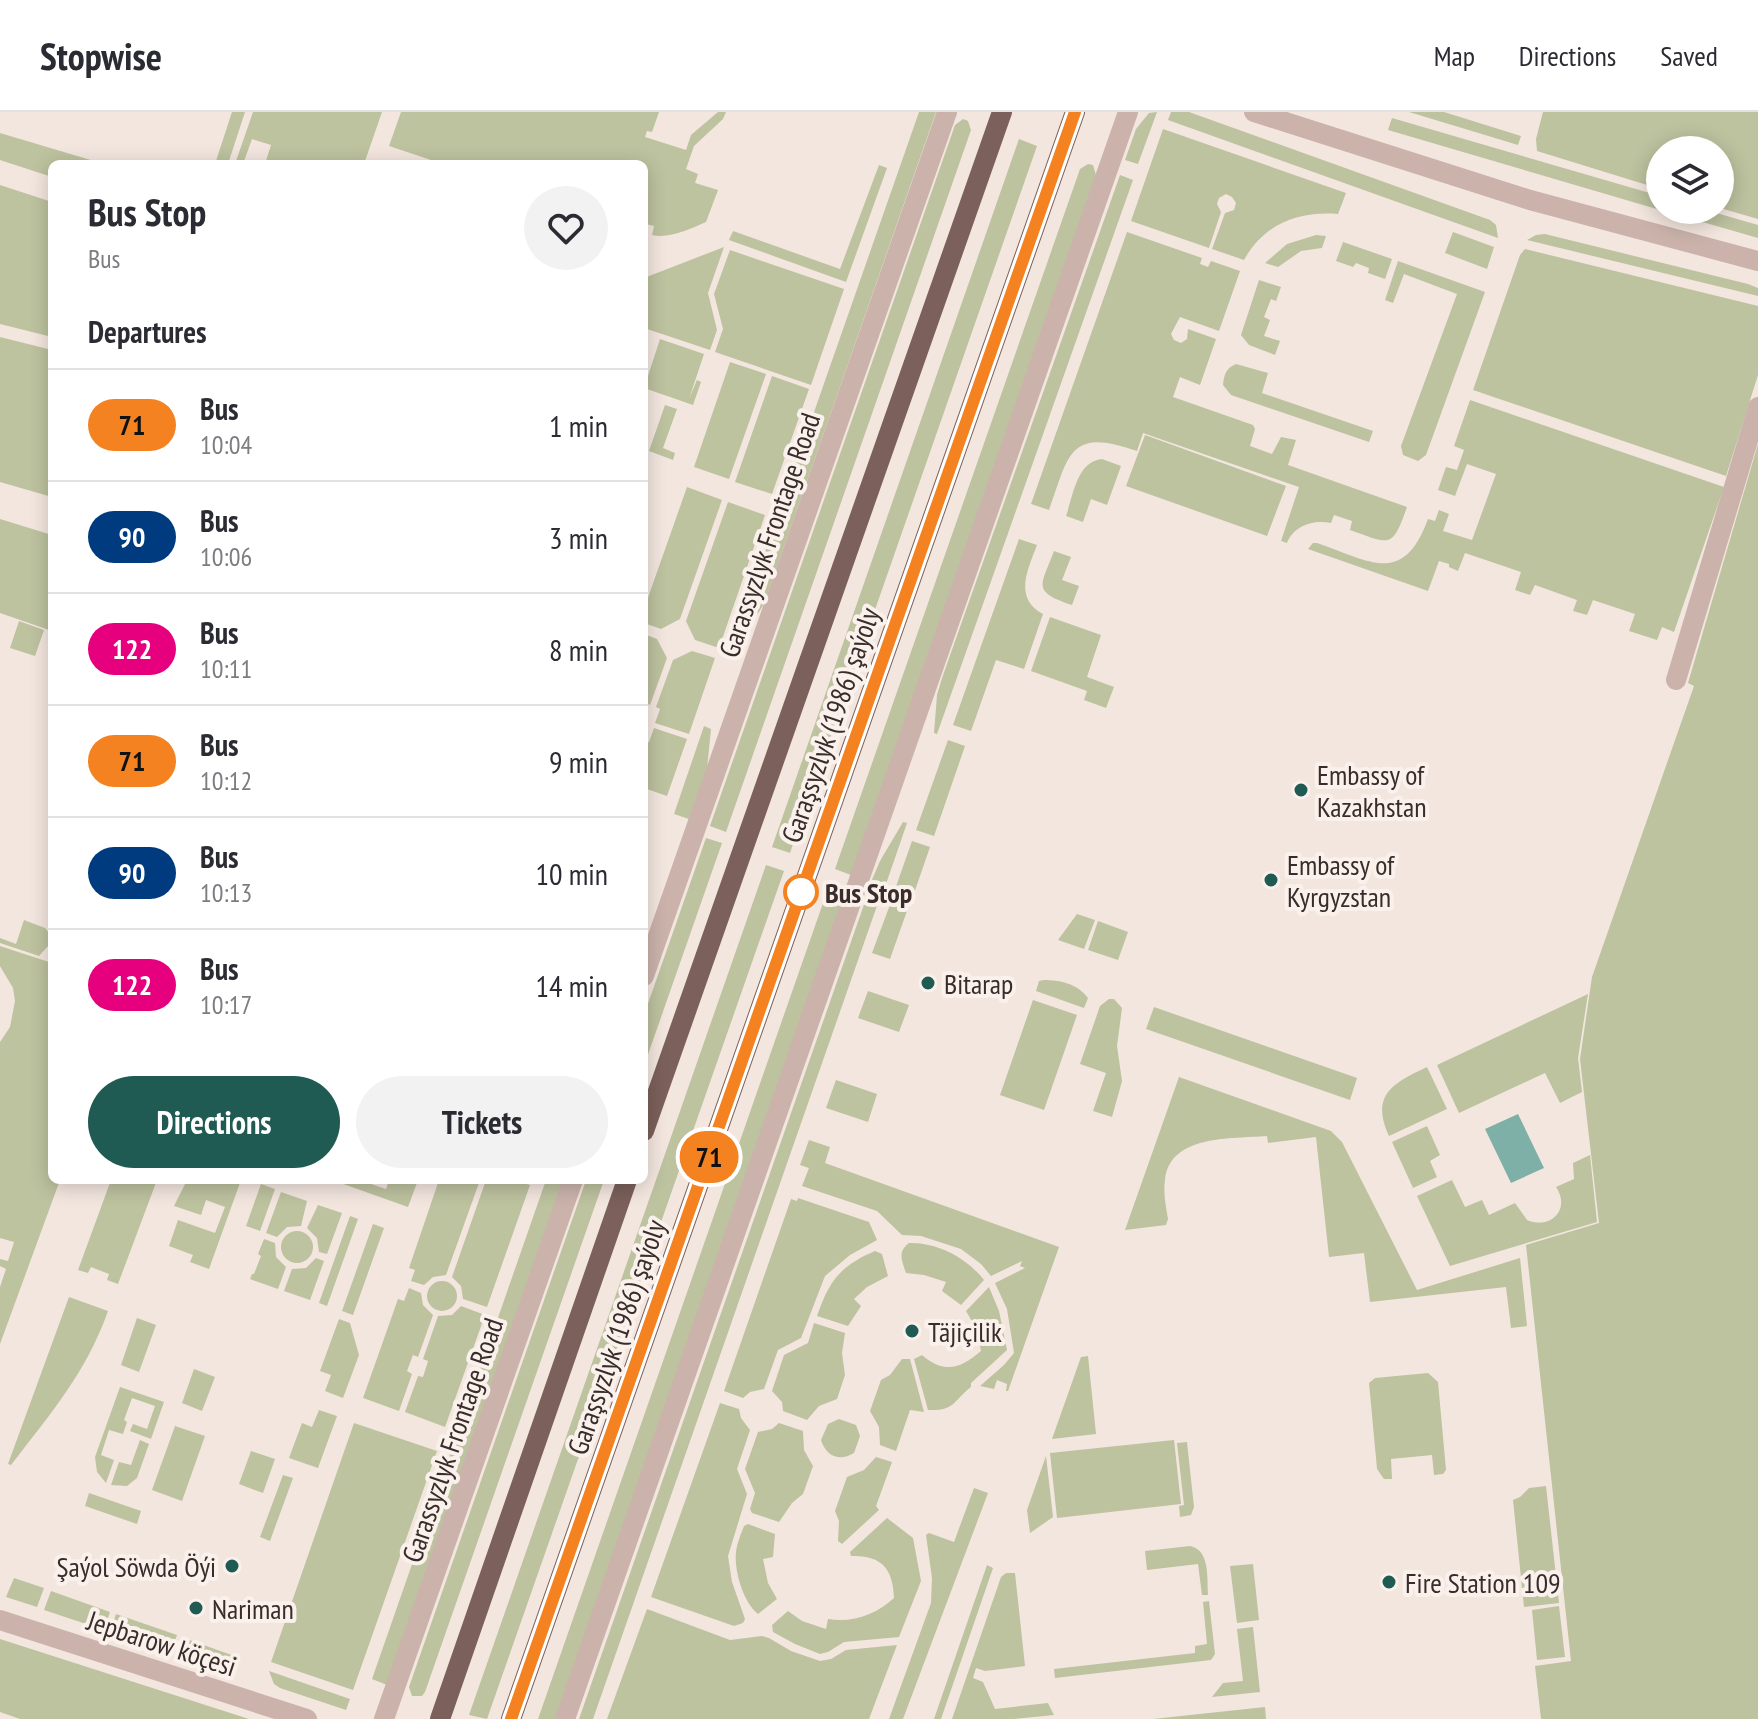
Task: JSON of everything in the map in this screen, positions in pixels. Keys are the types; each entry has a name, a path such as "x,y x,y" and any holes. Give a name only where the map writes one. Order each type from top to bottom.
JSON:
{"main road":[{"name":"Garaşsyzlyk (1986) şaýoly","path":"648,1120 1002,112"},
{"name":"Garaşsyzlyk (1986) şaýoly","path":"511,1719 1075,112"},
{"name":"Garaşsyzlyk (1986) şaýoly","path":"440,1719 626,1184"}],"street":[{"name":"Garassyzlyk Frontage Road","path":"648,965 947,112"},
{"path":"565,1719 1128,112"},
{"path":"1254,112 1530,200 1758,261"},
{"path":"1676,680 1758,407"},
{"name":"Garassyzlyk Frontage Road","path":"384,1719 572,1184"},
{"name":"Jepbarow köçesi","path":"0,1620 307,1719"}],"green space":[{"path":"232,112 245,112 229,160 216,160"},
{"path":"253,112 382,112 365,160 266,160 271,145 252,139 244,160 236,160"},
{"path":"401,112 659,112 652,132 647,131 645,137 686,150 691,135 718,112 726,112 723,119 694,146 686,169 698,174 695,183 718,190 706,222 659,236 652,235 654,226 648,224 648,160 431,160 389,146"},
{"path":"919,112 936,112 764,604 741,640 735,638"},
{"path":"1157,112 1138,164 1125,160 1136,129 1149,113"},
{"path":"1171,112 1189,112 1490,220 1496,225 1498,238 1168,120"},
{"path":"1409,112 1444,112 1521,136 1518,145"},
{"path":"1543,112 1758,112 1758,219 1734,212 1734,136 1646,136 1646,185 1537,151 1536,139"},
{"path":"1392,118 1646,192 1646,206 1388,130"},
{"path":"963,119 968,121 971,130 726,832 710,826 955,125"},
{"path":"1163,129 1346,193 1338,214 1309,215 1284,222 1262,237 1244,260 1212,249 1225,213 1234,210 1236,203 1226,194 1219,198 1217,204 1221,212 1209,248 1131,221"},
{"path":"0,133 91,160 48,160 48,176 0,160"},
{"path":"1019,139 1037,146 790,853 772,847"},
{"path":"1088,164 1093,165 1096,175 851,875 835,869 1080,169"},
{"path":"879,165 887,168 846,282 729,240 733,231 840,269"},
{"path":"1120,175 1133,180 937,734 934,733 937,695 942,678"},
{"path":"0,185 48,201 48,336 0,324"},
{"path":"1734,218 1758,225 1758,238 1710,224 1734,224"},
{"path":"1127,232 1202,258 1200,264 1208,267 1211,261 1240,271 1219,331 1180,317 1171,334 1174,340 1181,343 1187,339 1188,329 1216,339 1200,385 1180,377 1173,397 1253,425 1255,429 1250,446 1272,454 1281,437 1296,440 1288,465 1407,507 1393,537 1382,540 1350,530 1352,521 1334,515 1331,523 1305,525 1294,532 1287,543 1281,541 1299,487 1143,433 1137,451 1097,442 1075,450 1068,460 1049,510 1031,504"},
{"path":"1453,232 1494,247 1487,269 1445,253"},
{"path":"1545,234 1748,284 1758,288 1758,296 1527,240"},
{"path":"1316,235 1326,236 1322,248 1301,251 1278,267 1265,263 1287,244"},
{"path":"1343,242 1392,259 1385,279 1368,273 1369,268 1356,263 1353,267 1336,261"},
{"path":"724,247 708,293 717,330 710,350 648,329 648,276"},
{"path":"1525,249 1758,306 1758,375 1726,476 1473,390 1520,255"},
{"path":"730,250 844,289 811,385 715,352 723,329 714,294"},
{"path":"1398,261 1485,292 1426,455 1418,461 1403,455 1401,446 1457,294 1404,274 1393,303 1385,300"},
{"path":"1259,280 1281,287 1276,301 1271,299 1264,317 1270,320 1264,336 1280,341 1275,355 1249,345 1241,335"},
{"path":"0,337 48,349 48,496 0,482"},
{"path":"660,339 704,354 689,399 697,380 701,382 693,405 648,389 648,376"},
{"path":"730,362 766,374 729,479 694,467"},
{"path":"1236,364 1268,373 1262,393 1373,431 1369,442 1231,395 1223,381 1228,370"},
{"path":"772,376 809,389 772,494 735,482"},
{"path":"1470,400 1724,487 1674,632 1662,627 1657,640 1629,631 1635,614 1593,600 1587,615 1573,611 1577,600 1535,585 1530,595 1515,590 1521,572 1465,553 1458,571 1439,561 1428,591 1308,549 1317,543 1369,561 1396,561 1408,554 1428,519 1435,521 1439,510 1449,514 1443,531 1472,540 1496,474 1467,464 1455,496 1438,490 1446,467 1457,470 1464,450 1454,446"},
{"path":"665,405 677,409 663,448 675,453 673,460 649,451"},
{"path":"1145,435 1286,486 1267,536 1126,486"},
{"path":"1758,444 1758,1719 1541,1719 1535,1666 1571,1661 1526,1245 1599,1223 1580,1059 1592,977 1694,686 1688,683"},
{"path":"1102,459 1121,466 1107,505 1091,499 1083,522 1066,516 1081,473 1094,461"},
{"path":"687,487 722,500 680,619 661,629 648,624 648,598"},
{"path":"728,502 765,515 719,648 695,640 686,621"},
{"path":"0,519 48,534 48,630 0,613"},
{"path":"1019,539 1037,545 1025,582 1028,600 1043,614 1024,669 996,660 971,731 953,725"},
{"path":"1054,551 1071,557 1062,580 1079,586 1072,605 1050,596 1043,586"},
{"path":"1050,617 1101,635 1087,677 1114,687 1106,708 1084,700 1087,691 1031,671"},
{"path":"19,621 44,630 35,656 10,648"},
{"path":"648,636 657,639 667,658 650,705"},
{"path":"692,651 715,658 689,734 655,723 660,709 656,707 673,660"},
{"path":"704,726 711,729 707,769 689,819 674,814"},
{"path":"654,728 687,739 667,796 648,789 649,742"},
{"path":"948,740 965,746 934,836 916,830"},
{"path":"903,822 907,823 885,887 871,882 880,861"},
{"path":"706,838 722,843 648,1055 648,1004"},
{"path":"912,841 930,847 911,902 893,895"},
{"path":"766,865 784,871 487,1719 469,1715"},
{"path":"829,886 845,892 556,1719 538,1719"},
{"path":"867,896 879,900 593,1719 579,1719"},
{"path":"891,902 908,908 890,959 872,953"},
{"path":"1077,914 1095,920 1084,949 1058,940"},
{"path":"24,920 48,932 48,946 39,956 0,943 0,938 16,944"},
{"path":"1098,921 1128,932 1118,960 1088,950"},
{"path":"0,946 48,962 48,1184 59,1184 0,1344 0,1287 6,1269 0,1266 0,1259 8,1261 14,1242 0,1238 0,1042 10,1027 15,1001 13,988 0,966"},
{"path":"1039,981 1062,982 1079,989 1088,998 1084,1008 1036,991"},
{"path":"868,991 909,1005 899,1032 858,1018"},
{"path":"1588,994 1578,1058 1582,1092 1560,1103 1545,1073 1459,1113 1437,1065"},
{"path":"1114,999 1122,1008 1117,1046 1122,1081 1112,1117 1093,1111 1106,1073 1080,1064 1100,1006"},
{"path":"1033,1000 1077,1015 1044,1110 1000,1095"},
{"path":"1154,1007 1357,1078 1350,1100 1146,1029"},
{"path":"1427,1067 1447,1109 1389,1136 1382,1110 1388,1092"},
{"path":"1179,1077 1331,1131 1342,1142 1417,1290 1520,1258 1527,1326 1511,1328 1506,1287 1370,1302 1364,1253 1329,1257 1316,1137 1268,1143 1267,1136 1221,1139 1190,1147 1178,1154 1169,1165 1164,1185 1166,1225 1125,1230"},
{"path":"836,1080 877,1094 868,1122 826,1108"},
{"path":"1427,1126 1440,1155 1430,1161 1437,1177 1413,1188 1392,1142"},
{"path":"809,1140 830,1147 825,1163 1059,1247 1008,1391 1007,1384 997,1380 994,1389 980,1386 1014,1353 1007,1309 995,1283 1025,1268 1020,1266 1022,1261 991,1276 961,1249 921,1236 902,1235 877,1211 802,1186 809,1168 800,1165"},
{"path":"1590,1155 1597,1222 1450,1266 1417,1196 1452,1180 1465,1207 1482,1200 1489,1215 1515,1203 1527,1220 1544,1222 1551,1220 1560,1210 1560,1195 1556,1187 1574,1179 1573,1163"},
{"path":"110,1184 156,1184 118,1284 107,1280 109,1274 91,1267 88,1273 78,1270"},
{"path":"185,1184 240,1184 209,1269 190,1262 193,1255 169,1246 178,1220 215,1233 225,1207 206,1200 201,1215 174,1206"},
{"path":"261,1184 275,1189 260,1231 246,1226"},
{"path":"343,1184 371,1184 386,1189 388,1184 417,1184 408,1207"},
{"path":"438,1184 479,1184 446,1275 433,1277 424,1285 411,1281 415,1270 409,1268"},
{"path":"485,1184 530,1185 487,1307 463,1299 461,1286 452,1277"},
{"path":"545,1184 562,1184 387,1685 372,1679"},
{"path":"585,1184 603,1184 425,1692 422,1696 412,1696 409,1687"},
{"path":"281,1192 307,1201 301,1226 287,1227 277,1237 266,1233"},
{"path":"798,1198 869,1222 877,1240 850,1255 825,1276 801,1338 778,1350 764,1389 750,1392 743,1398 724,1391 791,1199 797,1201"},
{"path":"318,1205 342,1213 327,1254 319,1252 317,1238 307,1228"},
{"path":"350,1216 358,1219 327,1306 319,1303"},
{"path":"373,1224 384,1228 353,1315 342,1311"},
{"path":"297,1231 308,1236 313,1247 308,1258 297,1263 286,1258 281,1247 286,1236"},
{"path":"264,1239 275,1243 276,1257 286,1267 278,1289 250,1279 261,1256 258,1254"},
{"path":"909,1243 941,1248 969,1265 984,1280 961,1305 942,1291 946,1282 906,1273 902,1253"},
{"path":"875,1251 882,1254 888,1276 867,1287 854,1299 861,1306 848,1326 817,1316 837,1276"},
{"path":"316,1258 324,1261 310,1300 284,1291 292,1269 306,1268"},
{"path":"442,1281 448,1282 456,1290 456,1302 448,1310 442,1311 436,1310 428,1302 427,1296 428,1290 436,1282"},
{"path":"989,1287 999,1311 1007,1350 952,1404 943,1409 928,1410 914,1359 922,1355 938,1365 952,1367 981,1351 977,1330 966,1311"},
{"path":"409,1288 421,1293 423,1305 433,1315 418,1357 413,1355 407,1371 412,1374 399,1411 363,1398 398,1299 404,1301"},
{"path":"69,1297 108,1311 89,1354 66,1392 11,1465 8,1464"},
{"path":"461,1306 485,1315 445,1427 405,1412 418,1376 423,1377 428,1361 423,1359 438,1316 452,1315"},
{"path":"137,1318 156,1325 139,1372 121,1365"},
{"path":"339,1319 350,1323 359,1355 343,1398 325,1391 331,1375 320,1371"},
{"path":"814,1323 845,1333 842,1353 845,1375 837,1399 819,1406 807,1420 783,1411 782,1402 772,1391 784,1355 808,1343"},
{"path":"1088,1356 1096,1434 1052,1439 1081,1357"},
{"path":"902,1359 910,1359 924,1412 910,1410 896,1451 880,1445 879,1427 870,1411 881,1380 890,1375"},
{"path":"194,1369 215,1377 202,1411 182,1403"},
{"path":"1428,1373 1438,1382 1446,1470 1443,1474 1434,1475 1432,1455 1391,1459 1392,1479 1384,1479 1377,1469 1369,1383 1375,1378"},
{"path":"120,1387 164,1402 151,1439 130,1431 133,1424 147,1429 155,1406 132,1398 124,1420 127,1422 123,1434 109,1430 101,1455 114,1460 106,1483 97,1472 95,1457"},
{"path":"720,1403 739,1409 741,1418 750,1430 737,1469 747,1494 728,1556 732,1582 745,1619 734,1626 651,1597"},
{"path":"319,1410 337,1416 318,1468 289,1458 302,1423 312,1427"},
{"path":"839,1419 856,1425 860,1436 854,1453 843,1457 830,1454 821,1440 828,1424"},
{"path":"354,1423 437,1451 353,1690 271,1662"},
{"path":"779,1423 803,1431 804,1450 813,1466 803,1494 792,1503 779,1522 752,1513 750,1509 755,1493 745,1469 758,1432 772,1429"},
{"path":"175,1426 205,1436 182,1501 152,1490"},
{"path":"140,1440 149,1444 137,1478 127,1486 111,1485 119,1462 131,1465"},
{"path":"1174,1440 1181,1504 1057,1518 1050,1453"},
{"path":"1187,1442 1194,1507 1191,1515 1180,1517 1179,1506 1184,1505 1177,1443"},
{"path":"251,1451 275,1459 263,1493 239,1484"},
{"path":"1046,1456 1053,1517 1030,1533 1027,1510"},
{"path":"876,1457 892,1462 876,1506 879,1510 842,1544 838,1541 839,1521 835,1511 847,1477 864,1470"},
{"path":"283,1475 293,1478 270,1541 260,1537"},
{"path":"1546,1486 1559,1603 1524,1607 1513,1500 1529,1488"},
{"path":"974,1488 988,1493 903,1719 889,1719 931,1603 932,1578 926,1535 929,1533 954,1542"},
{"path":"89,1493 141,1511 137,1524 85,1506"},
{"path":"887,1518 913,1538 921,1581 899,1637 844,1642 820,1654 773,1632 772,1625 788,1611 802,1621 826,1629 828,1619 846,1620 863,1616 894,1598 891,1579 884,1566 871,1558 851,1556 850,1552"},
{"path":"748,1524 775,1534 773,1557 763,1559 768,1583 777,1599 758,1614 744,1594 736,1568 737,1545 744,1526"},
{"path":"1190,1546 1204,1559 1208,1595 1202,1595 1198,1564 1147,1570 1145,1551"},
{"path":"1253,1564 1259,1620 1237,1623 1230,1566"},
{"path":"987,1565 993,1568 941,1719 934,1719"},
{"path":"1006,1573 1015,1573 1025,1666 985,1671 976,1668 973,1678 983,1682 995,1709 1048,1703 1054,1715 1014,1719 952,1719 1001,1577"},
{"path":"14,1578 44,1588 37,1607 6,1597"},
{"path":"51,1591 110,1612 104,1630 44,1610"},
{"path":"1209,1601 1215,1654 1211,1660 1055,1678 1054,1669 1195,1653 1195,1646 1207,1644 1203,1602"},
{"path":"1559,1606 1565,1657 1537,1660 1532,1610"},
{"path":"647,1609 730,1640 769,1638 791,1651 820,1661 831,1659 846,1650 897,1645 869,1719 607,1719"},
{"path":"116,1614 177,1635 171,1651 110,1632"},
{"path":"1253,1627 1260,1692 1212,1697 1223,1683 1243,1681 1237,1629"},
{"path":"181,1637 240,1658 235,1673 176,1653"},
{"path":"0,1639 249,1719 20,1719 0,1712"},
{"path":"269,1671 350,1699 346,1710 280,1688 274,1684"},
{"path":"1265,1707 1266,1719 1153,1719"}],"water":[{"path":"1518,1114 1544,1168 1511,1183 1485,1129"}],"bus line":[{"name":"71","path":"511,1719 1075,112"}],"place":[{"name":"Embassy of Kazakhstan","path":"1301,790"},
{"name":"Embassy of Kyrgyzstan","path":"1271,880"},
{"name":"Bus Stop","path":"801,892"},
{"name":"Bitarap","path":"928,983"},
{"name":"Täjiçilik","path":"912,1331"},
{"name":"Şaýol Söwda Öýi","path":"232,1566"},
{"name":"Fire Station 109","path":"1389,1582"},
{"name":"Nariman","path":"196,1608"}]}
